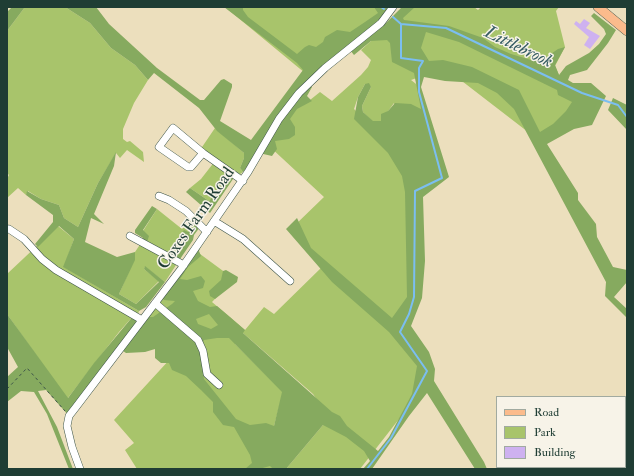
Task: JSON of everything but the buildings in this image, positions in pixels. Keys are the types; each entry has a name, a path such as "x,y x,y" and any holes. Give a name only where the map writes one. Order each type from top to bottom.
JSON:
{"main road":[{"path":"598,7 627,32"}],"street":[{"name":"Coxes Farm Road","path":"69,416 184,265 243,180 279,119 299,93 325,68 381,23 393,7"},
{"path":"203,153 191,167 188,167 159,147 173,128 203,153 243,180"},
{"path":"160,196 186,211 207,232"},
{"path":"214,221 243,239 290,280"},
{"path":"9,229 24,239 42,259 56,270 142,320"},
{"path":"130,236 184,265"},
{"path":"155,303 198,340 204,354 207,374 219,385"},
{"path":"69,416 68,434 80,469"}],"path":[{"path":"7,389 27,368 69,416"}],"green space":[{"path":"12,7 25,7 7,31 7,12"},
{"path":"25,7 65,7 90,23 111,48 135,65 148,80 134,103 123,129 123,139 127,142 130,141 143,152 144,162 127,150 120,158 116,153 98,183 78,227 64,218 59,205 41,199 28,191 26,195 18,188 7,198 7,179 9,175 7,173 7,31"},
{"path":"65,7 96,7 109,24 157,68 200,100 204,100 221,80 224,79 232,84 220,121 251,140 303,70 297,63 224,7 243,7 243,10 248,17 297,54 309,45 316,47 323,42 325,37 337,30 350,32 378,13 374,7 388,7 385,13 361,39 309,84 312,87 307,96 312,101 297,109 290,119 295,127 295,135 289,139 275,141 277,149 272,156 259,153 243,172 240,168 244,158 244,153 217,131 199,108 154,73 148,80 135,65 111,48 90,23"},
{"path":"225,7 386,7 385,13 305,73"},
{"path":"402,7 474,7 478,10 481,7 559,7 556,11 565,47 555,66 563,84 590,96 541,142 445,68 411,80 420,87 446,176 419,194 421,250 403,336 421,358 424,387 360,469 286,469 323,425 327,414 313,394 243,333 235,344 283,392 274,426 271,466 273,469 137,469 125,450 134,443 114,420 171,358 136,327 196,251 234,279 212,302 245,330 264,307 274,314 323,266 294,226 324,197 269,146 296,105 310,100 320,92 332,101 361,75 368,67 371,60 361,50 390,24","holes":["365,84 371,87 362,106 363,112 373,122 381,121 394,103 408,163 354,109"]},
{"path":"402,7 415,7 403,18 404,20 449,26 483,38 495,47 511,54 531,60 545,58 558,49 565,47 555,65 559,75 566,66 589,53 599,44 606,34 604,29 591,16 594,13 616,30 587,70 570,75 568,80 573,83 591,83 606,96 592,125 574,129 547,144 578,193 578,200 596,224 597,237 613,267 627,270 627,282 614,297 627,309 627,318 605,296 606,282 514,109 497,93 478,83 445,81 424,77 421,87 449,177 423,197 425,261 422,298 411,326 429,352 435,369 434,381 487,469 475,469 427,393 372,469 363,469 370,461 364,451 346,437 323,425 286,469 273,469 270,466 259,469 245,469 252,463 250,455 234,427 223,425 213,412 213,402 201,390 186,376 172,370 169,363 161,363 155,358 155,349 145,352 126,353 120,349 69,416 46,390 38,391 57,427 73,469 69,469 47,414 34,392 21,391 7,402 7,377 18,367 7,347 7,314 68,398 94,363 134,315 137,317 134,329 148,317 153,317 175,301 164,300 161,296 203,241 199,251 201,256 188,267 180,279 187,280 201,276 205,281 203,288 193,291 198,301 210,307 217,306 245,330 243,333 332,412 340,416 347,426 378,451 389,437 412,394 417,366 389,332 332,282 286,229 297,218 311,248 392,318 407,297 405,192 402,176 388,153 354,119 358,97 365,84 369,83 371,87 362,106 363,112 373,121 381,121 381,114 388,111 395,103 411,104 421,109 414,73 392,62 390,43 387,40 371,41 354,55 350,50 383,26","holes":["426,32 459,42 557,90 558,95 572,102 566,111 553,124 540,132 519,90 472,67 443,60 429,61 421,48","209,314 218,325 211,329 198,324 196,319","229,338 282,392 274,426 266,423 250,425 236,419 204,379 201,359 204,340"]},
{"path":"613,98 627,105 627,130 608,110"},
{"path":"215,128 244,153 244,158 240,168 243,172 233,179 229,175 209,201 190,188 201,179 215,161 200,150"},
{"path":"116,152 114,166 94,214 104,224 91,218 85,242 117,257 135,252 135,260 119,294 136,304 159,282 144,269 145,266 165,282 146,307 139,311 63,267 74,239 59,226 38,247 35,244 53,222 53,215 26,195 27,191 41,199 59,205 64,218 78,227 98,183"},
{"path":"229,175 233,179 210,213 186,192 190,188 209,201"},
{"path":"152,206 157,209 143,230 149,236 146,245 141,243 143,238 135,233 135,230"},
{"path":"157,209 182,229 191,220 197,224 188,232 182,233 186,236 172,258 178,262 165,282 145,267 144,269 159,281 136,304 119,294 134,260 135,252 141,243 145,245 143,231"},
{"path":"197,224 200,227 178,262 172,258 186,236 182,233 184,230 188,232"},
{"path":"58,226 74,239 64,267 139,311 137,317 134,315 119,332 67,399 7,314 7,274"},
{"path":"226,270 238,277 237,282 215,299 210,296 209,291 221,280 223,271"},
{"path":"627,411 627,469 567,468 626,468"}],"waterway":[{"name":"Littlebrook","path":"393,17 401,24 446,28 582,93 618,105 627,117"},
{"path":"367,469 391,438 427,371 400,332 409,314 414,297 415,191 442,178 419,92 419,68 423,61 401,58 401,24"}]}
